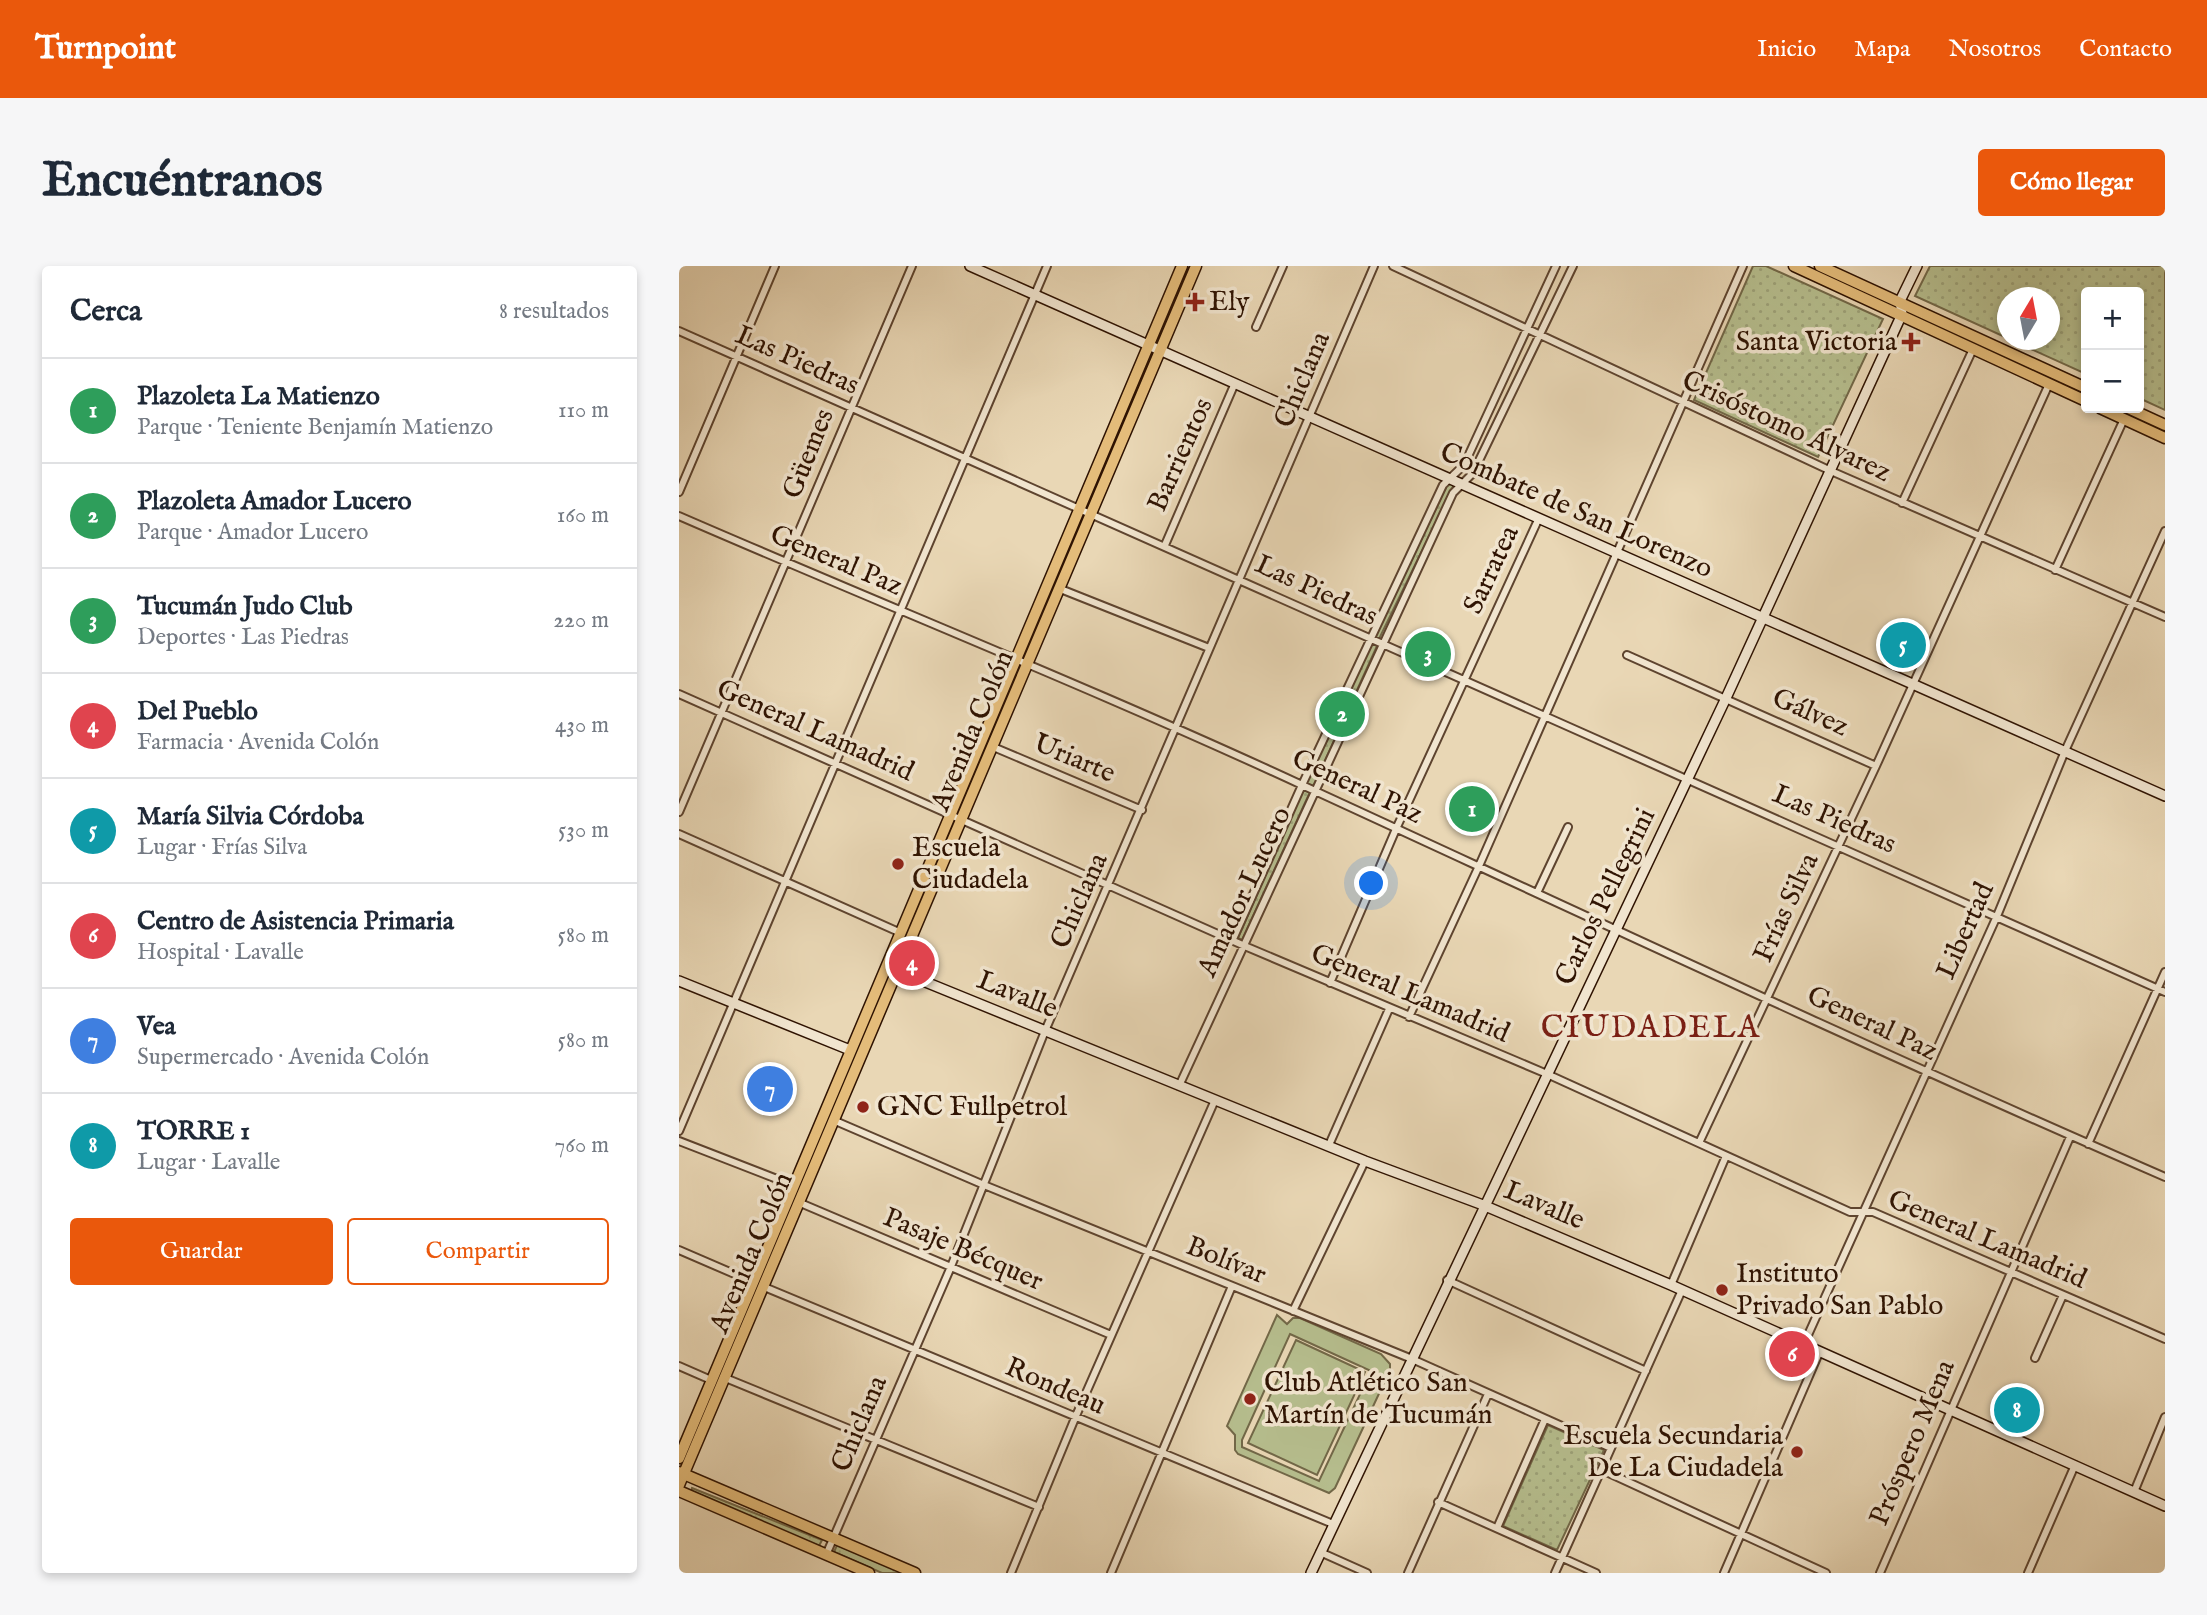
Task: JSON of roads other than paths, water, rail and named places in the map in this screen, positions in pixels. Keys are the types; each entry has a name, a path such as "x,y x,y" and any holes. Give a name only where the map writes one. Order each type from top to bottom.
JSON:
{"main road":[{"name":"Avenida Colón","path":"679,1458 711,1380 798,1202 850,1051 901,933 991,746 1021,663 1058,588 1182,266"},
{"name":"Avenida Colón","path":"679,1485 681,1473 723,1377 795,1186 861,1055 956,816 1086,511 1196,266"},
{"path":"1794,266 2081,399"},
{"path":"1820,266 2081,386"},
{"path":"2111,413 2165,438"},
{"path":"2139,413 2165,425"},
{"path":"681,1473 915,1573"},
{"path":"679,1491 869,1573"}],"street":[{"path":"679,492 775,266"},
{"name":"Güemes","path":"679,812 912,266"},
{"name":"Combate de San Lorenzo","path":"970,266 2165,796"},
{"path":"679,1132 783,881 836,763 1047,266"},
{"path":"1256,327 1283,266"},
{"name":"Chiclana","path":"827,1555 950,1269 1045,1031 1111,884 1238,579 1374,266"},
{"name":"Crisóstomo Álvarez","path":"1393,266 1831,471 2165,617"},
{"name":"Amador Lucero","path":"1233,939 1370,639 1447,479 1464,465 1556,266"},
{"name":"Amador Lucero","path":"1179,1086 1453,493 1473,473 1573,266"},
{"path":"1409,1017 1479,866 1743,266"},
{"path":"1902,314 1900,302 1917,266"},
{"name":"Carlos Pellegrini","path":"1311,1573 1447,1280 1726,698 1902,314"},
{"name":"Las Piedras","path":"679,331 1165,545 1381,645 1546,714 2161,991"},
{"path":"1902,503 1973,349"},
{"name":"Barrientos","path":"1165,545 1235,383"},
{"name":"Frías Silva","path":"1699,1143 1876,766 2049,384"},
{"path":"1495,401 1506,407"},
{"path":"2055,569 2124,419"},
{"name":"General Paz","path":"679,516 1175,728 1925,1072 2165,1177"},
{"name":"Sarratea","path":"1329,983 1396,829 1538,520"},
{"name":"Libertad","path":"1803,1346 1861,1212 1997,916 2066,751 2165,531"},
{"path":"1058,588 1209,648"},
{"name":"Gálvez","path":"1627,655 1876,766"},
{"name":"General Lamadrid","path":"679,694 1329,983 1547,1074 1850,1212 1873,1212 2165,1339"},
{"name":"Uriarte","path":"991,746 1142,810"},
{"path":"1537,892 1568,827"},
{"path":"679,834 901,933"},
{"name":"Lavalle","path":"896,971 1365,1161 1483,1205 1671,1285 2165,1506"},
{"path":"2088,1144 2161,991 2165,972"},
{"path":"679,981 861,1055"},
{"path":"1329,1145 1389,1009"},
{"path":"1011,1573 1075,1418 1215,1100"},
{"name":"Bolívar","path":"828,1118 984,1185 1412,1359 1611,1448"},
{"name":"Próspero Mena","path":"1880,1573 2070,1137"},
{"path":"679,1141 795,1186"},
{"path":"1671,1285 1726,1156"},
{"path":"1293,1311 1365,1161"},
{"name":"Pasaje Bécquer","path":"798,1202 950,1269 1111,1335"},
{"name":"Rondeau","path":"679,1250 915,1352 1333,1524"},
{"path":"1447,1280 1646,1371"},
{"path":"1111,1573 1232,1286"},
{"path":"1555,1573 1682,1290"},
{"path":"2035,1358 2063,1296"},
{"path":"1724,1573 1819,1353"},
{"path":"679,1366 711,1380"},
{"path":"723,1377 1039,1507"},
{"path":"1408,1573 1488,1394"},
{"path":"2134,1492 2165,1417"},
{"path":"1497,1528 1545,1419"},
{"path":"2028,1573 2075,1465"},
{"path":"1602,1470 1826,1573"},
{"path":"1439,1502 1595,1573"},
{"path":"1320,1552 1367,1573"}],"place":[{"name":"Ely","path":"1195,302"},
{"name":"Santa Victoria","path":"1911,342"},
{"name":"María Silvia Córdoba","path":"1903,645"},
{"name":"Tucumán Judo Club","path":"1428,654"},
{"name":"Plazoleta Amador Lucero","path":"1342,714"},
{"name":"Plazoleta La Matienzo","path":"1472,809"},
{"name":"Escuela Ciudadela","path":"898,864"},
{"name":"Del Pueblo","path":"912,963"},
{"name":"Vea","path":"770,1089"},
{"name":"GNC Fullpetrol","path":"863,1107"},
{"name":"Instituto Privado San Pablo","path":"1722,1290"},
{"name":"Centro de Asistencia Primaria","path":"1792,1354"},
{"name":"Club Atlético San Martín de Tucumán","path":"1250,1399"},
{"name":"TORRE 1","path":"2017,1410"},
{"name":"Escuela Secundaria De La Ciudadela","path":"1797,1452"}],"district":[{"name":"CIUDADELA","path":"1651,1028"}]}
